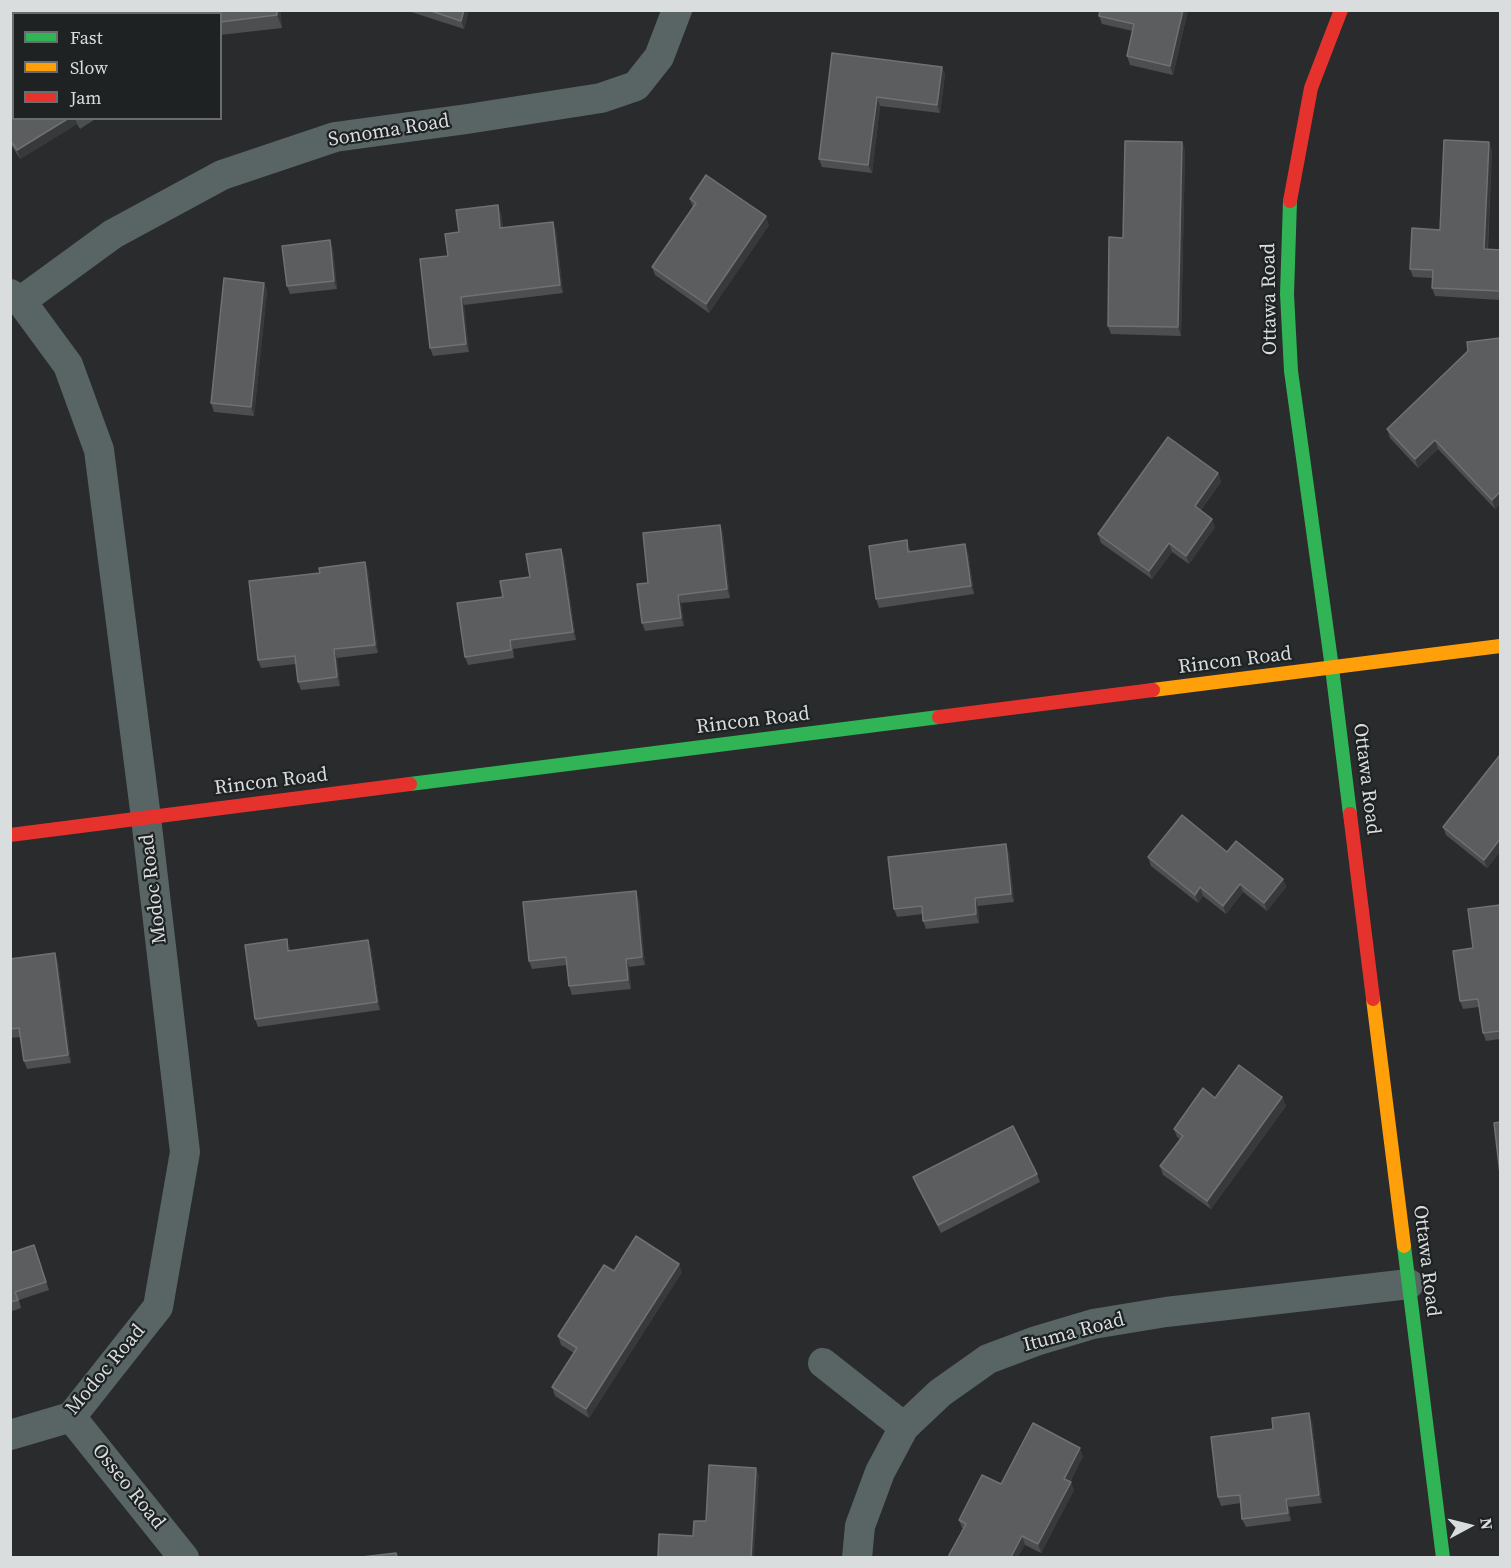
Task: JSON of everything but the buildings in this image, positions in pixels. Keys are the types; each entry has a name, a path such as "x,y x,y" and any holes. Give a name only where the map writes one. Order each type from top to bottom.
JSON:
{"street":[{"name":"Sonoma Road","path":"16,297 113,234 222,175 335,137 601,98 636,86 659,57 677,10"},
{"name":"Ottawa Road","path":"1341,10 1311,88 1290,195 1287,294 1291,371 1332,668 1443,1557"},
{"name":"Modoc Road","path":"10,1435 71,1417 158,1307 185,1152 146,818 99,450 68,364 16,297"},
{"name":"Rincon Road","path":"10,835 1500,646"},
{"name":"Ituma Road","path":"857,1557 860,1526 880,1472 904,1427 940,1393 988,1359 1036,1341 1081,1328 1166,1312 1409,1284"},
{"path":"823,1363 904,1427"},
{"name":"Osseo Road","path":"71,1417 184,1557"}],"traffic: fast":[{"path":"1290,201 1287,294 1291,371 1350,814"},
{"path":"410,784 939,717"},
{"path":"1404,1246 1443,1558"}],"traffic: slow":[{"path":"1153,690 1500,646"},
{"path":"1373,999 1404,1246"}],"traffic: jam":[{"path":"1290,201 1311,88 1341,10"},
{"path":"939,717 1153,690"},
{"path":"10,835 410,784"},
{"path":"1350,814 1373,999"}]}
